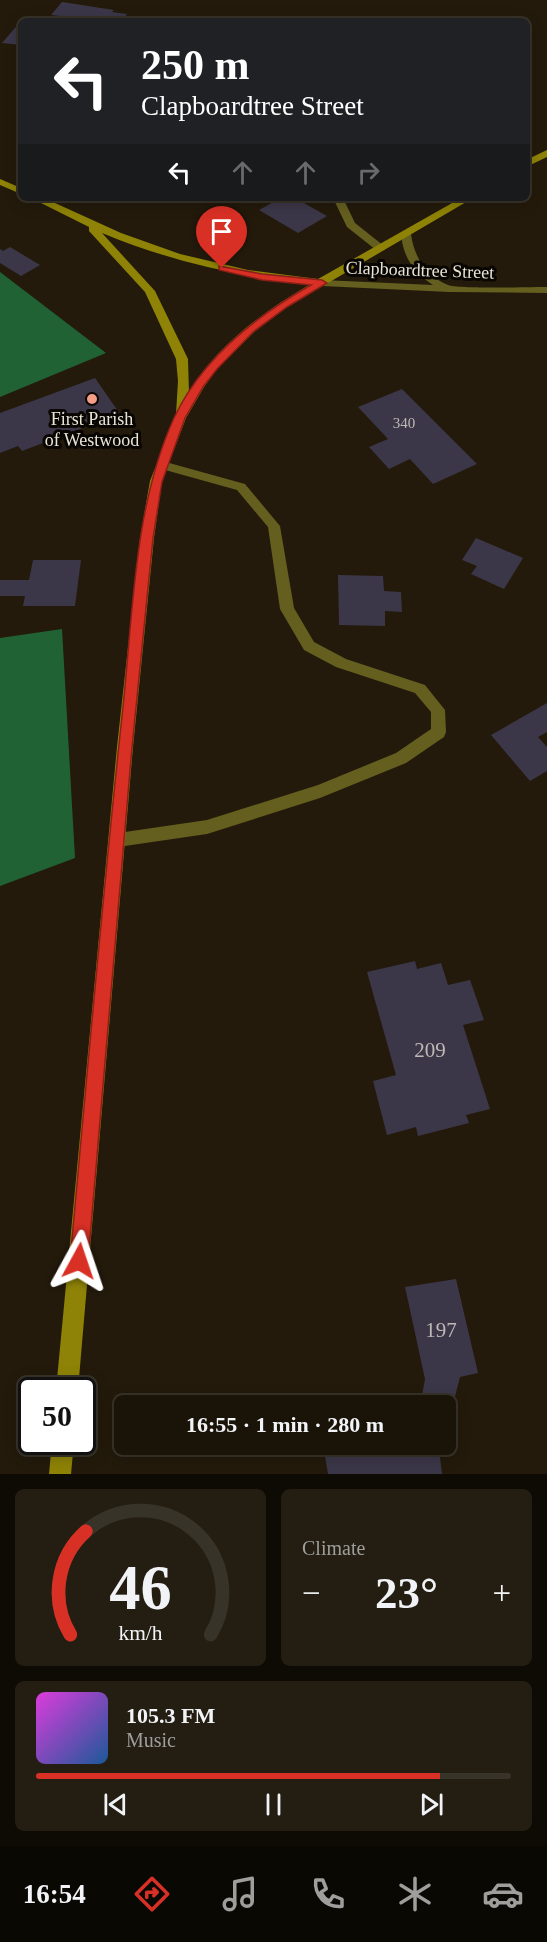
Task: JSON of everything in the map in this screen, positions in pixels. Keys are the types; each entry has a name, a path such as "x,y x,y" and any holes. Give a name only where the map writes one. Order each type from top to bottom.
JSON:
{"main road":[{"path":"530,163 547,153"},
{"path":"0,182 18,190"},
{"name":"Clapboardtree Street","path":"42,201 130,241 222,268 262,277 322,283"},
{"path":"68,1377 147,538 156,482 180,418 206,376 250,330 283,305 463,201"},
{"name":"Clapboardtree Street","path":"85,221 150,291 182,359 184,381 180,418"},
{"path":"60,1474 62,1455"}],"street":[{"path":"339,201 351,225 380,248"},
{"path":"406,234 406,244 415,266 429,280 449,289"},
{"name":"Clapboardtree Street","path":"322,283 449,289 547,290"},
{"path":"118,840 207,827 320,791 401,758 439,732 438,710 420,689 341,663 309,646 287,609 274,526 241,486 215,477 162,465"}],"green space":[{"path":"0,272 106,353 0,397"},
{"path":"62,629 75,858 0,886 0,638"}],"building":[{"path":"62,2 127,14 124,18 68,18 51,15"},
{"path":"18,24 18,45 2,43"},
{"path":"276,201 300,201 327,216 298,233 259,210"},
{"path":"10,247 40,265 21,276 0,263 0,249 3,251"},
{"path":"95,378 120,414 22,451 18,446 0,453 0,413"},
{"path":"402,389 477,464 433,484 410,459 389,469 369,447 388,439 358,407"},
{"path":"476,538 523,558 504,589 471,574 477,566 462,560"},
{"path":"33,560 81,560 75,606 23,606 25,596 0,596 0,580 29,580"},
{"path":"338,575 383,576 384,591 401,592 402,612 385,611 385,626 339,625"},
{"path":"547,703 547,732 538,737 547,747 547,771 530,781 491,735"},
{"path":"415,961 417,969 441,963 448,985 470,980 484,1020 463,1025 490,1109 466,1115 469,1123 418,1136 416,1127 387,1135 373,1081 396,1075 367,972"},
{"path":"456,1279 478,1373 460,1377 455,1395 422,1395 425,1379 405,1287"},
{"path":"325,1455 440,1455 442,1474 328,1474"}],"place":[{"name":"First Parish of Westwood","path":"92,399"}],"route":[{"path":"79,1261 112,914 125,747 147,538 156,482 180,418 213,366 250,330 283,305 322,283 262,277 222,268"}]}
